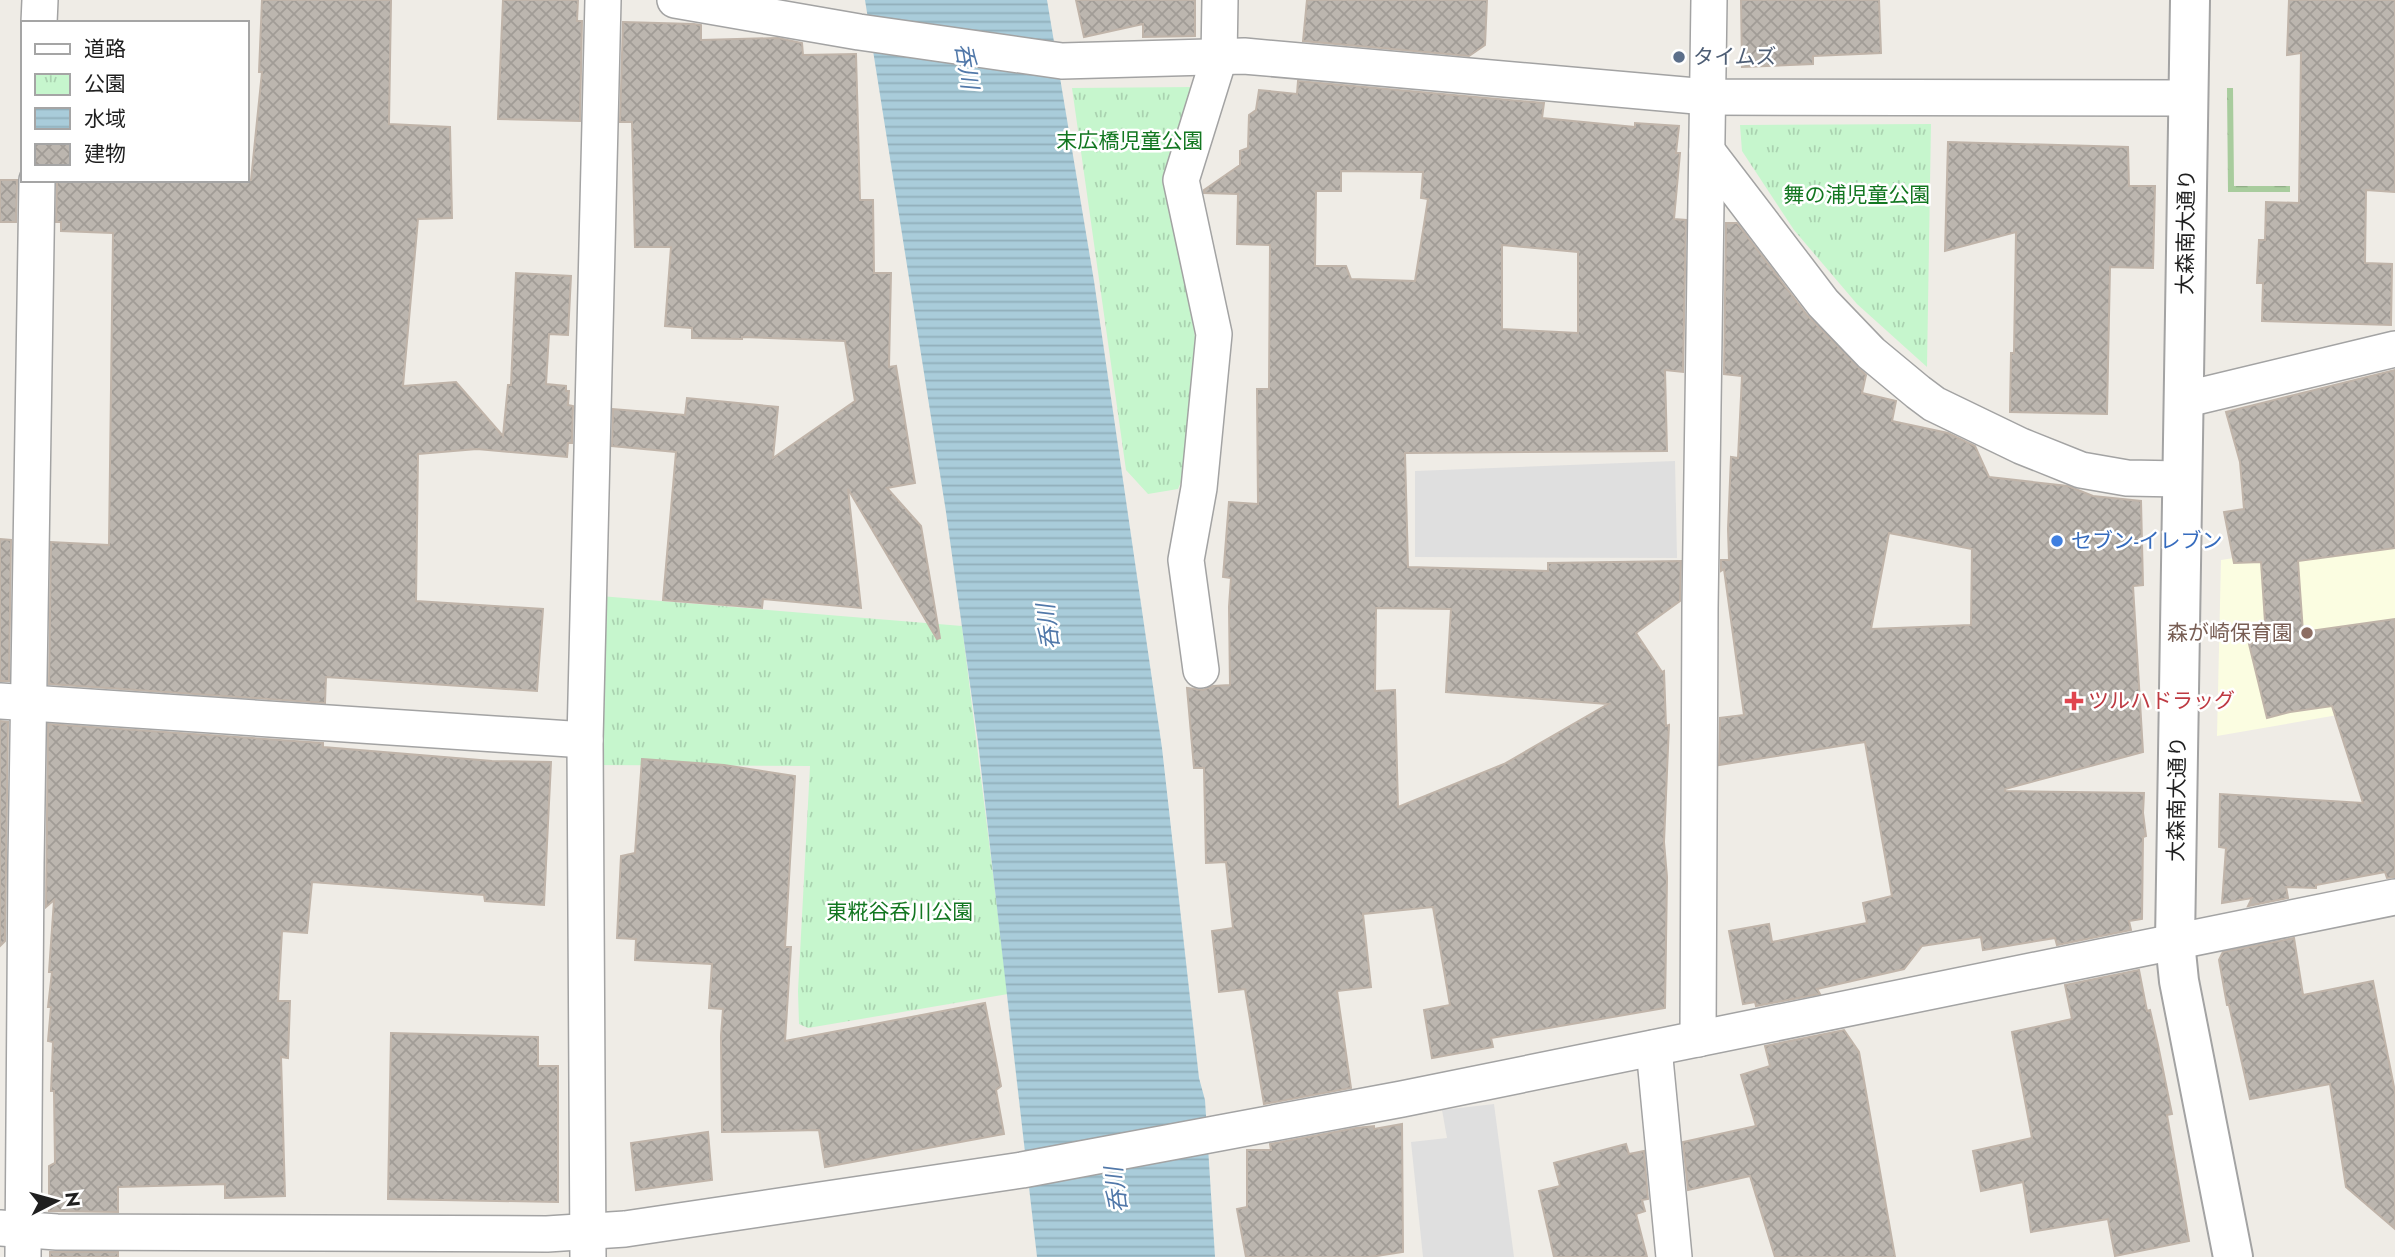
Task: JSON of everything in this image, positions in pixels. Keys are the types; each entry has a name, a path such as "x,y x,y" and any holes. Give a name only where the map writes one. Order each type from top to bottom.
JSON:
{"street":[{"path":"39,21 40,0"},
{"path":"588,1244 585,740 603,0"},
{"path":"675,0 859,32 1062,61 1244,56 1707,97 2188,98"},
{"path":"1201,670 1186,560 1199,488 1214,334 1181,180 1219,58 1220,0"},
{"path":"1698,1039 1700,622 1709,0"},
{"name":"大森南大通り","path":"2190,0 2175,942 2179,981 2233,1257"},
{"path":"1707,151 1824,303 1871,353 1917,393 2021,446 2081,470 2127,478 2181,479"},
{"path":"37,182 14,702 15,1239 547,1234 588,1244 625,1229 1022,1170 1214,1134 1654,1048 2395,897"},
{"path":"2183,400 2395,349"},
{"path":"14,702 585,740"},
{"path":"1654,1048 1674,1257"}],"shaded area":[{"path":"1675,461 1677,558 1415,557 1415,471"},
{"name":"森が崎保育園","path":"2395,533 2395,705 2217,736 2221,560"},
{"path":"1494,1104 1514,1257 1423,1257 1411,1142 1447,1138 1442,1110"}],"green space":[{"name":"末広橋児童公園","path":"1194,87 1180,242 1195,337 1189,463 1178,489 1148,494 1126,470 1072,88"},
{"path":"2227,88 2233,88 2234,186 2290,186 2290,192 2228,192"},
{"name":"舞の浦児童公園","path":"1931,124 1927,367 1857,304 1794,230 1742,151 1740,125"},
{"name":"東糀谷呑川公園","path":"588,595 962,626 1008,994 808,1028 799,1024 798,991 810,766 585,765"}],"water":[{"name":"呑川","path":"865,0 1047,0 1094,281 1162,748 1199,1078 1205,1100 1215,1257 1037,1257 978,742 946,512"}],"building":[{"path":"262,0 391,0 389,124 450,127 452,218 418,219 403,386 456,382 503,436 508,385 511,385 516,273 571,276 568,335 549,334 546,384 566,386 566,391 569,391 568,405 573,406 572,443 568,443 567,457 477,449 418,454 416,601 543,609 537,691 326,677 325,703 49,684 51,542 109,545 113,233 61,231 61,222 56,222 57,182 248,182 251,180 262,72 259,72"},
{"path":"503,0 578,0 577,21 582,21 580,121 498,119"},
{"path":"1076,0 1195,0 1195,36 1143,37 1143,24 1084,37"},
{"path":"1307,0 1487,0 1485,45 1469,56 1303,41"},
{"path":"1741,0 1879,0 1881,53 1813,56 1813,64 1742,67"},
{"path":"2289,0 2395,0 2395,192 2366,190 2365,263 2392,264 2391,325 2262,321 2263,283 2257,283 2259,240 2265,240 2266,202 2299,203 2301,53 2287,55"},
{"path":"623,22 701,25 701,40 778,38 802,43 803,55 856,54 860,200 873,200 874,273 891,273 889,367 896,366 915,483 887,488 921,526 940,638 937,639 848,489 861,608 763,599 762,608 663,600 676,452 612,446 613,409 685,415 687,398 778,407 773,458 855,401 845,341 692,338 692,328 665,326 671,247 635,247 632,122 620,122"},
{"path":"1298,81 1544,103 1542,118 1635,127 1635,123 1679,126 1676,153 1680,153 1674,219 1686,220 1683,372 1665,370 1667,451 1405,453 1408,567 1548,571 1548,563 1681,561 1680,601 1636,633 1662,672 1664,671 1666,726 1669,725 1664,842 1667,877 1665,1008 1491,1038 1493,1047 1432,1058 1424,1010 1450,1005 1433,907 1363,914 1371,987 1337,991 1351,1088 1264,1104 1245,989 1219,992 1212,931 1233,928 1226,862 1206,863 1204,768 1194,768 1187,688 1203,690 1213,686 1230,685 1231,578 1223,577 1229,502 1258,504 1257,389 1269,389 1270,245 1237,244 1238,194 1204,193 1204,190 1240,165 1240,151 1248,148 1249,115 1256,110 1259,90 1297,94","holes":["1341,171 1423,172 1421,198 1428,199 1415,281 1351,279 1346,266 1315,266 1316,191 1341,191","1502,245 1578,252 1578,333 1502,329","1376,608 1451,609 1446,692 1608,704 1504,764 1398,807 1395,690 1375,691"]},
{"path":"1948,142 2128,147 2129,186 2155,186 2153,268 2110,267 2107,414 2010,412 2016,232 1945,251"},
{"path":"0,180 17,180 16,222 0,222"},
{"path":"1726,223 1737,223 1807,315 1866,375 1862,393 1896,401 1892,421 1948,433 1975,446 1989,477 2068,486 2093,496 2141,501 2143,585 2133,586 2143,752 2005,789 2144,793 2146,836 2143,837 2142,919 2129,921 2131,930 2057,945 2055,938 1983,950 1981,937 1922,946 1904,969 1817,989 1820,994 1756,1006 1755,1002 1743,1004 1729,931 1769,924 1772,942 1867,923 1863,903 1892,896 1865,742 1719,765 1720,718 1744,715 1724,569 1721,571 1721,560 1729,560 1731,457 1738,458 1742,376 1724,374","holes":["1889,533 1972,549 1971,625 1871,629"]},
{"path":"2395,370 2395,548 2298,561 2303,632 2395,619 2395,877 2387,878 2385,872 2316,885 2316,888 2286,887 2288,898 2248,906 2252,898 2222,903 2226,848 2219,847 2220,794 2363,803 2332,706 2267,718 2249,644 2261,641 2260,637 2266,637 2261,562 2234,563 2224,512 2244,509 2240,462 2226,412"},
{"path":"0,539 11,540 9,681 0,681"},
{"path":"0,721 8,722 5,941 0,946"},
{"path":"48,724 323,743 323,747 492,761 551,762 544,905 485,901 484,895 312,882 307,933 282,931 278,1001 290,1001 288,1058 281,1057 285,1196 225,1198 225,1184 118,1187 118,1212 49,1211 49,1166 55,1163 54,1091 51,1091 53,1042 48,1041 54,900 46,907"},
{"path":"642,759 724,765 795,776 785,947 791,947 785,1041 985,1003 1001,1086 996,1090 1004,1134 825,1167 819,1130 722,1132 723,1009 709,1008 712,964 635,960 636,939 617,938 621,856 635,853"},
{"path":"2294,938 2303,995 2373,981 2395,1092 2395,1229 2346,1187 2330,1084 2250,1099 2219,960 2223,952"},
{"path":"2139,970 2172,1114 2167,1115 2189,1241 2115,1256 2108,1219 2031,1232 2023,1182 1981,1191 1973,1151 2032,1138 2012,1032 2072,1019 2065,985"},
{"path":"1844,1030 1859,1052 1895,1257 1775,1257 1750,1176 1688,1190 1683,1142 1756,1126 1741,1075 1770,1066 1765,1046"},
{"path":"391,1033 538,1037 538,1066 558,1066 558,1202 388,1199"},
{"path":"1402,1124 1403,1252 1370,1257 1246,1257 1237,1209 1247,1207 1247,1150 1271,1150 1270,1144 1356,1128 1374,1126 1374,1129"},
{"path":"708,1132 712,1180 636,1190 631,1143"},
{"path":"1626,1144 1629,1154 1644,1151 1648,1199 1642,1200 1645,1211 1636,1214 1647,1257 1554,1257 1539,1191 1560,1186 1554,1163"},
{"path":"50,1252 118,1252 118,1257 50,1257"}],"place":[{"name":"タイムズ","path":"1679,57"},
{"name":"セブン-イレブン","path":"2057,541"},
{"name":"森が崎保育園","path":"2307,633"},
{"name":"ツルハドラッグ","path":"2074,701"}]}
